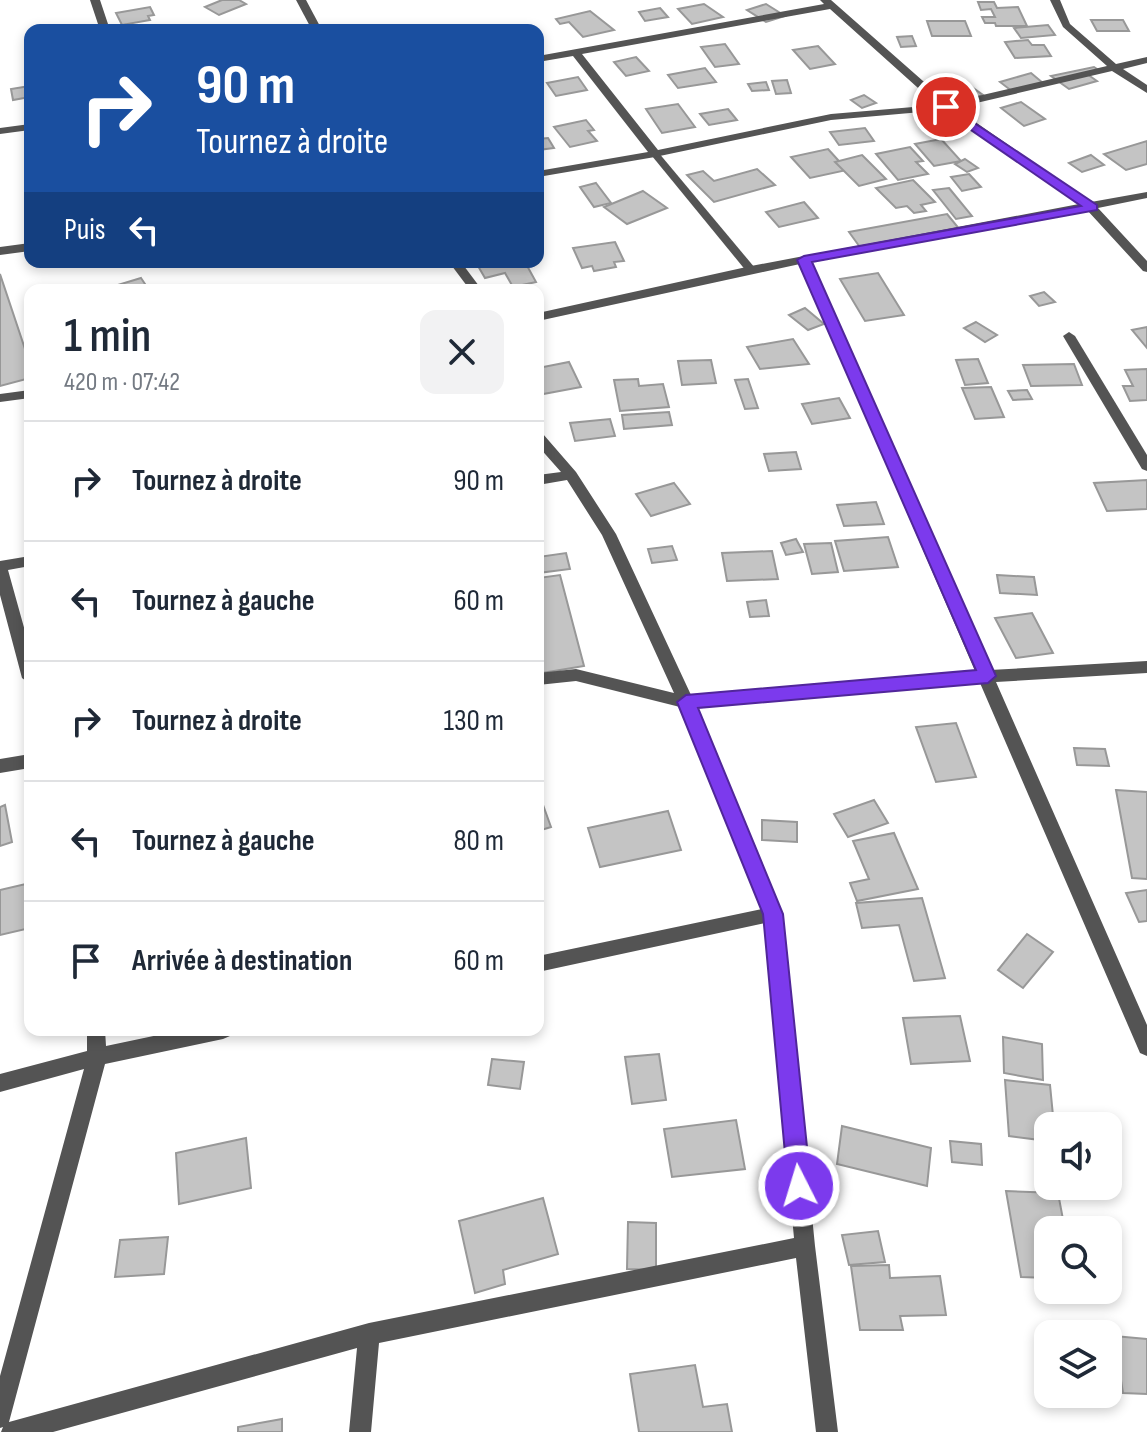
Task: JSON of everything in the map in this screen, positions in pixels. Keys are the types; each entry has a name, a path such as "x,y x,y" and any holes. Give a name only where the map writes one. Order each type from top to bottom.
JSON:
{"street":[{"path":"95,0 103,24"},
{"path":"301,0 314,24"},
{"path":"1055,0 1066,25 1116,69 1147,90"},
{"path":"544,58 828,3 946,107 1092,208 1147,268"},
{"path":"576,53 655,154"},
{"path":"544,173 655,154 831,117 946,107 1147,60"},
{"path":"0,131 24,128"},
{"path":"544,316 751,270 1092,208 1147,195"},
{"path":"0,251 24,248"},
{"path":"804,260 988,676 1147,1047"},
{"path":"1069,336 1147,466"},
{"path":"0,398 24,395"},
{"path":"544,444 571,475 609,534 686,702 773,914 805,1246 827,1432"},
{"path":"544,479 571,475"},
{"path":"24,562 0,567 24,656"},
{"path":"544,678 576,675 686,702 988,676 1147,667"},
{"path":"0,766 24,762"},
{"path":"544,963 773,914"},
{"path":"0,1417 97,1057 96,1036"},
{"path":"0,1083 97,1057 195,1036"},
{"path":"12,1432 369,1334 805,1246"},
{"path":"360,1432 369,1334"}],"lane":[{"path":"655,154 751,270"}],"building":[{"path":"222,0 239,0 246,4 219,15 205,7"},
{"path":"978,2 994,2 997,8 1018,7 1027,26 985,23 982,17 995,17 991,9 981,10"},
{"path":"704,4 723,17 692,24 678,9"},
{"path":"766,4 785,16 766,22 747,10"},
{"path":"150,7 154,15 148,16 150,20 122,24 116,13"},
{"path":"660,8 668,17 645,21 639,12"},
{"path":"590,11 614,30 583,37 569,22 560,24 556,19"},
{"path":"1091,20 1123,20 1129,31 1097,31"},
{"path":"927,21 965,21 971,36 932,36"},
{"path":"1048,25 1055,35 1021,38 1014,28"},
{"path":"912,36 916,46 901,47 897,37"},
{"path":"1028,40 1032,45 1044,45 1051,56 1015,58 1005,42"},
{"path":"725,44 739,64 715,67 701,47"},
{"path":"818,46 835,64 810,69 793,50"},
{"path":"636,57 649,71 626,76 614,62"},
{"path":"1094,67 1100,71 1087,74 1097,81 1069,89 1051,76"},
{"path":"705,68 716,82 678,88 668,75"},
{"path":"1031,73 1043,83 1013,92 1000,82"},
{"path":"578,77 587,90 556,96 547,83"},
{"path":"787,80 791,93 776,94 772,81"},
{"path":"962,80 983,95 962,102 941,87"},
{"path":"766,82 769,90 752,91 748,84"},
{"path":"24,87 24,98 13,100 11,89"},
{"path":"864,95 876,103 862,108 851,100"},
{"path":"1021,102 1045,119 1024,126 1001,108"},
{"path":"678,104 695,127 662,133 646,109"},
{"path":"728,109 737,120 709,125 700,114"},
{"path":"586,120 594,130 588,131 597,141 570,147 554,127"},
{"path":"865,128 874,141 839,145 830,132"},
{"path":"544,138 548,138 554,148 544,149"},
{"path":"941,139 961,161 934,166 915,144"},
{"path":"1147,141 1147,164 1126,170 1104,154"},
{"path":"910,147 923,161 916,162 928,174 898,180 876,154"},
{"path":"828,149 847,170 810,178 791,157"},
{"path":"862,155 886,179 859,186 835,162"},
{"path":"1091,155 1104,165 1082,172 1069,163"},
{"path":"965,159 978,168 967,172 955,164"},
{"path":"757,169 775,185 714,202 687,175 703,171 714,181"},
{"path":"969,174 981,187 962,191 951,177"},
{"path":"913,180 935,202 921,205 926,211 914,213 907,206 896,208 876,188"},
{"path":"596,183 611,203 594,207 580,187"},
{"path":"949,188 972,216 956,219 933,190"},
{"path":"643,191 667,208 627,224 604,207"},
{"path":"804,202 818,218 779,227 766,212"},
{"path":"947,214 961,231 862,250 849,232"},
{"path":"615,242 624,261 614,262 616,267 594,271 592,266 582,268 573,248"},
{"path":"479,268 528,268 536,282 511,284 505,273 485,278"},
{"path":"878,273 904,315 865,321 840,279"},
{"path":"0,274 24,346 24,380 0,386"},
{"path":"141,278 145,284 121,284"},
{"path":"1044,292 1055,302 1039,306 1030,296"},
{"path":"805,308 824,324 808,330 789,315"},
{"path":"976,322 997,335 985,342 964,328"},
{"path":"1147,327 1147,348 1132,330"},
{"path":"793,339 809,364 760,369 747,347"},
{"path":"978,359 988,383 965,385 956,360"},
{"path":"711,360 716,383 682,385 678,361"},
{"path":"569,362 581,387 544,394 544,367"},
{"path":"1074,364 1082,385 1031,386 1023,365"},
{"path":"1147,369 1147,400 1130,401 1123,386 1133,386 1125,370"},
{"path":"638,379 639,386 663,384 669,407 620,411 614,380"},
{"path":"748,379 758,408 745,409 735,380"},
{"path":"991,387 1004,417 975,419 962,388"},
{"path":"1027,390 1032,399 1013,400 1008,391"},
{"path":"839,398 850,418 812,424 802,404"},
{"path":"669,412 672,425 624,429 622,415"},
{"path":"610,419 615,436 575,441 570,423"},
{"path":"796,452 801,469 769,471 764,454"},
{"path":"1147,480 1147,509 1107,511 1094,483"},
{"path":"674,483 690,504 651,516 636,494"},
{"path":"876,502 884,524 844,526 837,505"},
{"path":"888,537 898,567 844,571 835,541"},
{"path":"796,539 803,552 786,555 781,543"},
{"path":"831,543 838,572 812,574 804,544"},
{"path":"672,546 677,560 652,563 648,549"},
{"path":"772,551 778,579 727,581 722,553"},
{"path":"566,553 570,569 544,572 544,556"},
{"path":"560,575 584,666 544,673 544,577"},
{"path":"997,575 1034,577 1037,595 1000,593"},
{"path":"766,600 769,616 750,617 747,602"},
{"path":"1032,613 1053,653 1016,658 995,618"},
{"path":"956,723 976,777 936,782 916,727"},
{"path":"1074,748 1105,749 1109,766 1077,765"},
{"path":"1116,790 1147,792 1147,879 1132,878"},
{"path":"874,800 888,823 848,837 834,814"},
{"path":"5,805 12,842 0,846 0,807"},
{"path":"544,808 551,827 544,829"},
{"path":"668,811 681,850 600,867 588,828"},
{"path":"762,820 797,822 797,842 762,840"},
{"path":"894,833 918,889 857,901 850,883 869,879 853,841"},
{"path":"24,884 24,929 0,935 0,890"},
{"path":"1147,890 1147,921 1139,922 1126,893"},
{"path":"922,898 945,978 914,981 899,925 862,928 856,903"},
{"path":"1027,934 1053,952 1023,988 998,970"},
{"path":"960,1016 970,1061 911,1064 903,1018"},
{"path":"1003,1037 1042,1044 1043,1080 1004,1073"},
{"path":"659,1054 666,1100 632,1104 625,1057"},
{"path":"492,1059 524,1062 520,1089 488,1085"},
{"path":"1005,1080 1050,1085 1053,1112 1034,1112 1034,1139 1009,1136"},
{"path":"736,1120 745,1169 672,1177 664,1129"},
{"path":"842,1126 931,1148 927,1186 837,1164"},
{"path":"246,1138 251,1188 179,1204 176,1153"},
{"path":"950,1141 981,1144 982,1165 952,1162"},
{"path":"1006,1191 1034,1192 1034,1200 1059,1200 1062,1216 1034,1216 1034,1277 1021,1277"},
{"path":"543,1198 558,1254 503,1270 505,1284 475,1293 459,1221"},
{"path":"628,1222 656,1223 656,1270 627,1269"},
{"path":"878,1231 885,1262 849,1265 842,1235"},
{"path":"168,1237 164,1274 115,1277 120,1240"},
{"path":"889,1265 890,1278 940,1276 946,1315 900,1316 903,1330 860,1330 851,1266"},
{"path":"1122,1337 1147,1339 1147,1394 1123,1393"},
{"path":"695,1365 703,1407 727,1404 732,1432 639,1432 630,1374"},
{"path":"282,1419 282,1432 238,1432 238,1427"}],"route":[{"path":"799,1186 773,914 686,702 988,676 804,260 1092,208 946,107"}]}
